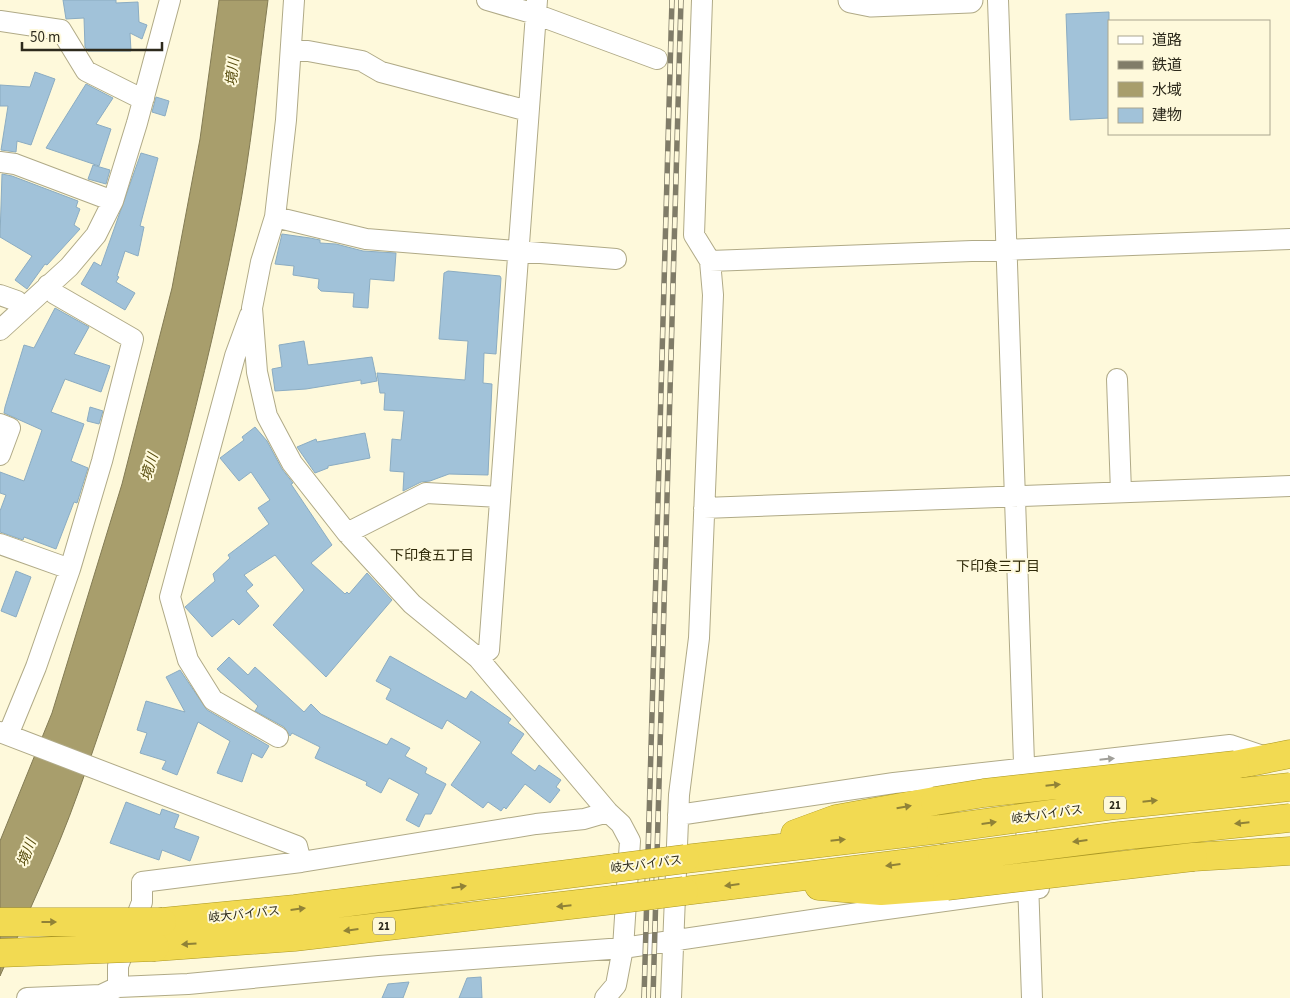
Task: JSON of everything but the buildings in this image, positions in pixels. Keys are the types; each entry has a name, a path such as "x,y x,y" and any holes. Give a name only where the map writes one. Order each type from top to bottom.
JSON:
{"highway":[{"name":"21","path":"756,849 836,819 984,792 1234,765 1280,756"},
{"name":"岐大バイパス","path":"0,952 159,934 295,909 756,849 941,829 1116,805 1290,787"},
{"name":"岐大バイパス","path":"0,922 159,934 294,937 764,882 1120,836 1290,818"},
{"name":"21","path":"764,882 880,891 947,886 1193,857 1290,851"}],"street":[{"path":"0,330 23,307 70,267 96,235 113,201 144,98 170,0"},
{"path":"278,737 213,700 188,660 170,597 235,356 252,308 261,262 275,217 286,120 294,0"},
{"path":"487,0 536,7 657,59"},
{"path":"671,998 678,815 699,638 712,295 710,261 694,235 702,0"},
{"path":"851,0 871,4 970,0"},
{"path":"998,0 1013,496 1032,998"},
{"path":"478,658 489,650 536,7"},
{"path":"0,21 61,30 86,71 136,96 144,98"},
{"path":"292,51 308,51 362,60 381,72 528,111"},
{"path":"0,162 15,164 113,201"},
{"path":"275,217 366,239 616,259"},
{"path":"710,261 1290,239"},
{"path":"48,285 55,294 133,338 102,461 70,569 10,736 297,846 301,862"},
{"path":"0,295 17,301 23,307"},
{"path":"252,308 257,372 267,416 292,463 347,533 412,604 478,658 608,812 621,824 630,841 623,948 616,985 605,998"},
{"path":"1117,379 1121,492"},
{"path":"0,424 10,428 0,455"},
{"path":"704,508 1290,486"},
{"path":"347,533 426,493 500,497"},
{"path":"0,544 70,569"},
{"path":"678,815 894,783 1230,745 1280,756"},
{"path":"118,987 118,966 142,902 142,882 301,862 536,824 584,820 608,812"},
{"path":"27,998 101,995 118,987 184,991 379,966 623,948 1242,859 1249,853"},
{"path":"184,991 204,998"}],"water":[{"name":"境川","path":"219,0 268,0 246,171 205,371 168,513 102,724 60,839 0,976 0,841 52,713 122,484 172,288 200,139"}],"railway":[{"path":"644,998 672,0"},
{"path":"653,998 681,0"}],"district":[{"name":"下印食五丁目","path":"432,555"},
{"name":"下印食三丁目","path":"998,566"}]}
